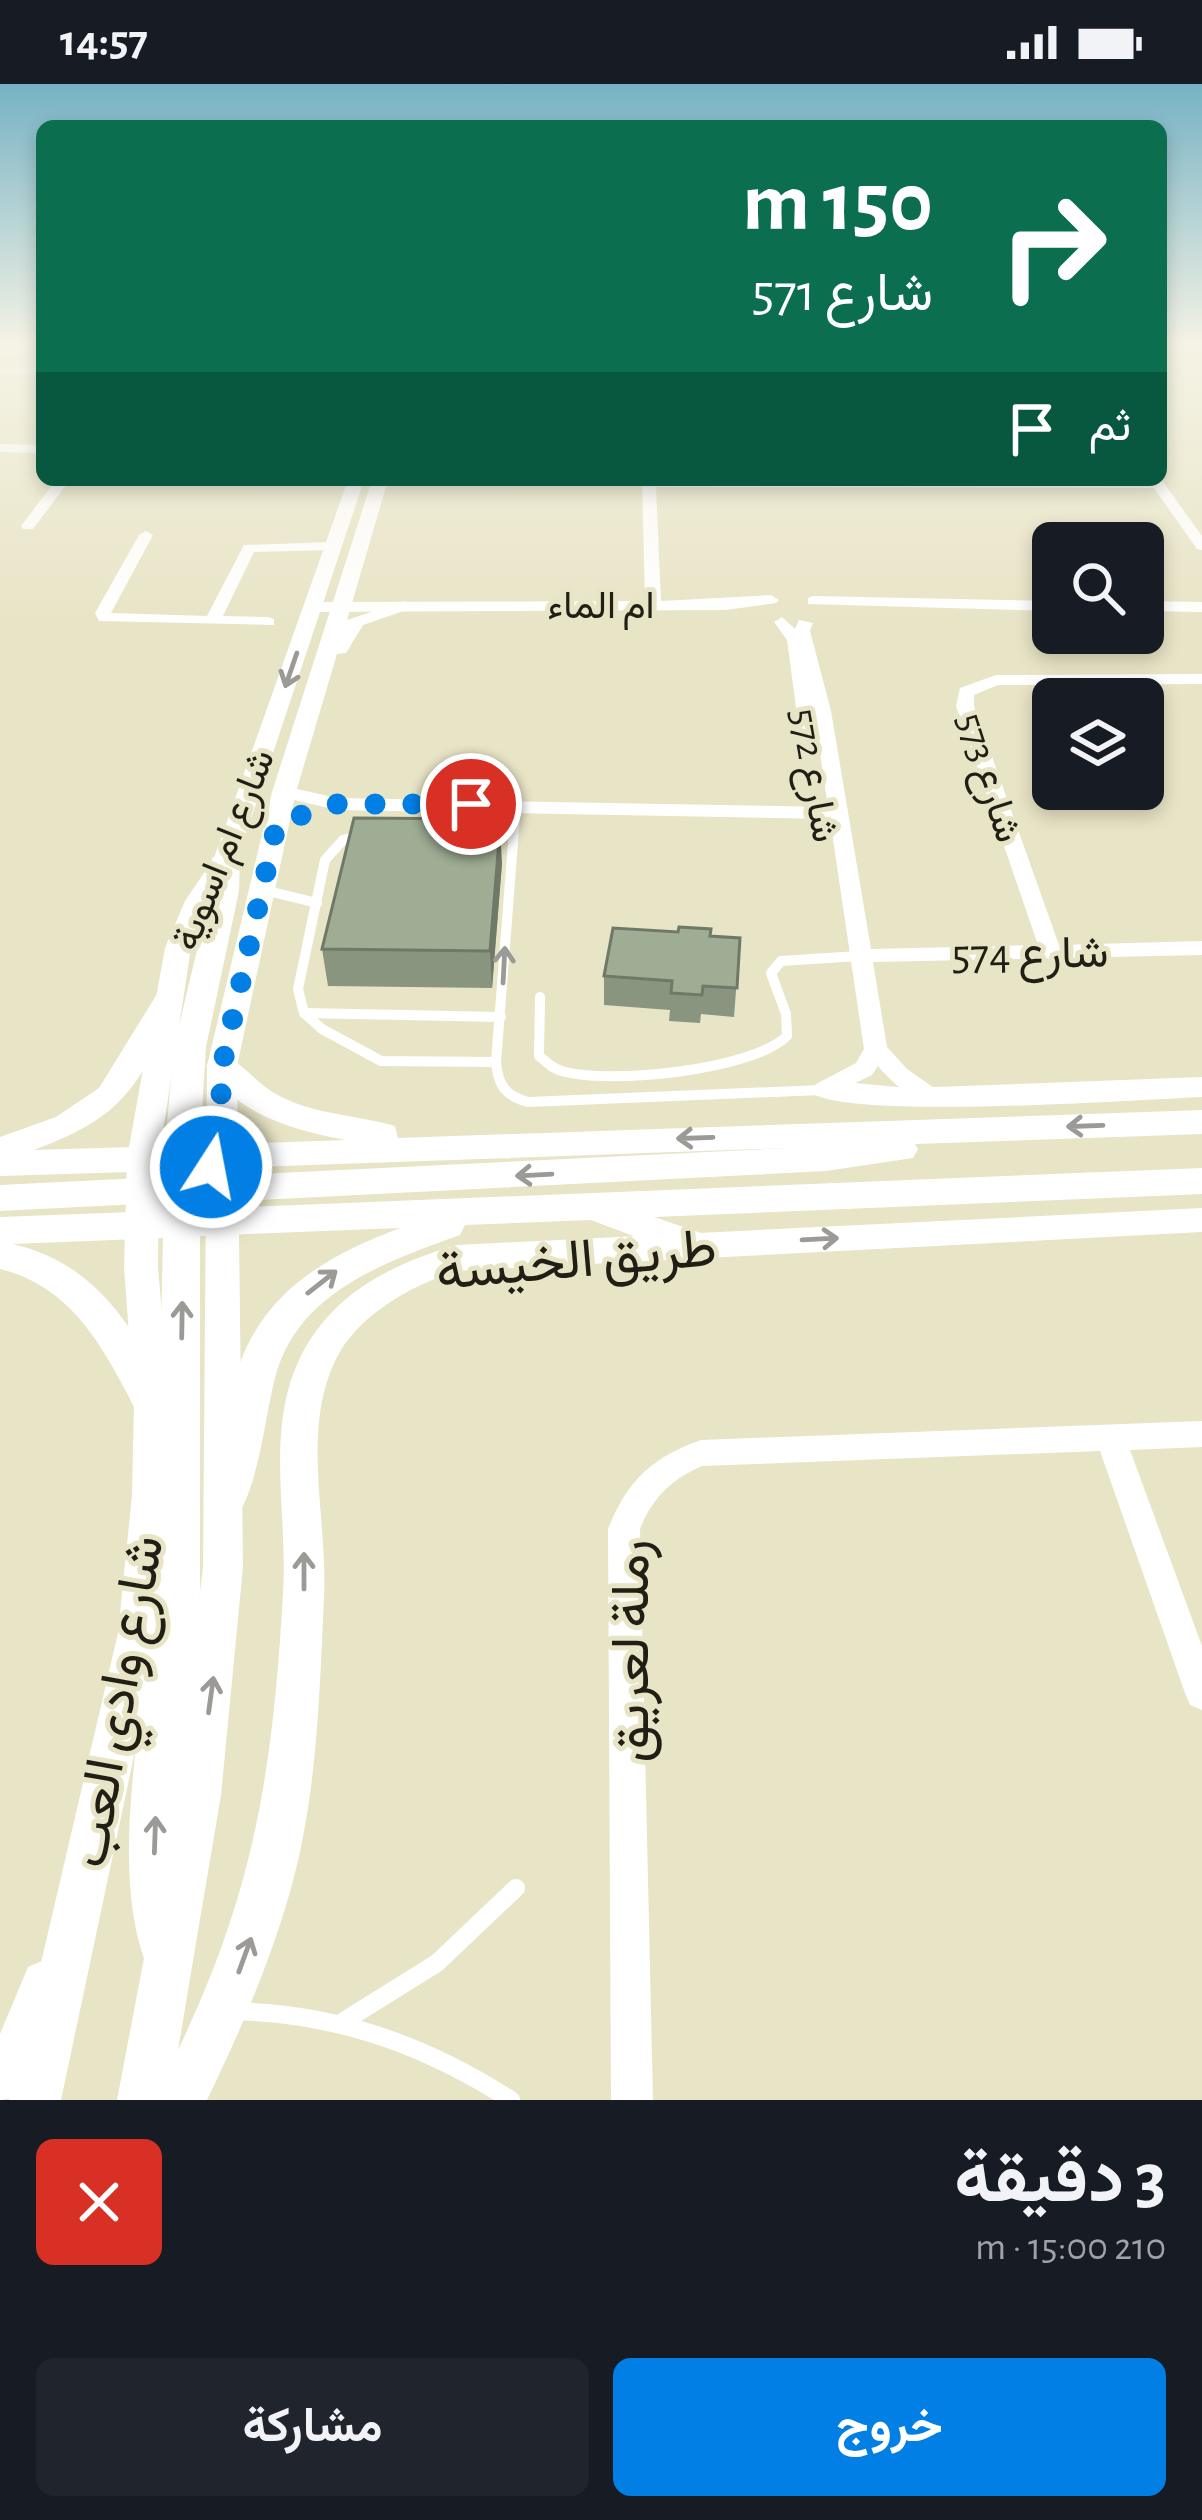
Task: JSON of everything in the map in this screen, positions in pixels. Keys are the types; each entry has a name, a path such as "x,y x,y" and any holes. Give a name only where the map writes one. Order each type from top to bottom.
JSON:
{"main road":[{"path":"167,1950 153,1874 176,1592 181,1190 190,1047 225,890 226,858"},
{"path":"0,1150 68,1125 111,1096 168,1001"},
{"path":"222,1066 243,1091 296,1118 444,1147"},
{"path":"0,1198 826,1160 887,1153 937,1113"},
{"name":"طريق الخيسة","path":"0,1231 181,1190 444,1147 937,1113 1202,1122"},
{"name":"طريق الخيسة","path":"0,1164 181,1190 483,1212 1202,1180"},
{"path":"587,1208 694,1245"},
{"path":"226,1497 238,1469 259,1363 293,1306 355,1261 483,1212"},
{"path":"0,1255 55,1273 87,1295 106,1316 152,1402"}],"street":[{"path":"0,448 36,448"},
{"path":"28,526 58,486"},
{"name":"شارع ام اسوية","path":"181,1190 168,1001 187,924 226,858 354,486"},
{"name":"شارع ام اسوية","path":"181,1190 222,1066 284,792 378,486"},
{"path":"649,486 653,603"},
{"path":"1159,486 1202,546"},
{"path":"146,535 103,616 116,621 268,622"},
{"path":"212,622 247,550 333,544"},
{"path":"314,604 344,596 412,604"},
{"name":"ام الماء","path":"412,604 653,603 793,609 866,604 1032,606"},
{"path":"322,666 356,621 412,604"},
{"path":"1164,606 1202,607"},
{"name":"شارع 572","path":"793,609 822,711 827,809 856,917 853,928 876,1049"},
{"name":"شارع 573","path":"1051,952 965,706 966,692 983,682 1012,679 1202,680"},
{"path":"284,792 337,804 516,804 689,813 827,809"},
{"path":"277,823 337,804"},
{"name":"شارع 574","path":"859,956 1202,948"},
{"path":"824,1090 853,1078 876,1049 937,1113"},
{"name":"طريق الخيسة","path":"824,1090 937,1113 1202,1087"},
{"name":"شارع وادي العب","path":"35,2100 139,1633 151,1495 152,1402 181,1190"},
{"name":"شارع وادي العب","path":"143,2100 198,1795 214,1673 226,1497 181,1190"},
{"name":"طريق الخيسة","path":"180,2100 224,2011 259,1917 286,1793 304,1586 302,1406 316,1359 345,1322 377,1294 431,1264 493,1254 1202,1220"},
{"path":"0,1270 55,1273"},
{"name":"رملة لعريق","path":"632,2100 624,1529 633,1502 650,1480 673,1463 701,1453 1202,1434"},
{"path":"1111,1438 1202,1693"},
{"path":"0,2083 77,1909"}],"lane":[{"path":"516,804 498,1085 515,1100 528,1102 824,1090"},
{"path":"488,834 512,834"},
{"path":"371,835 332,847 298,989 304,1013 322,1029 381,1060 496,1062"},
{"path":"260,889 317,903"},
{"path":"539,997 538,1056 558,1072 702,1069 771,1051 785,1041 789,1027 771,973 781,961 859,956"},
{"path":"304,1013 501,1017"},
{"path":"344,2021 425,1975 461,1946 516,1888"},
{"path":"224,2011 293,2010 344,2021 443,2060 511,2100"}],"building":[{"path":"354,818 493,819 491,828 500,828 490,951 322,949"},
{"path":"679,927 711,929 710,936 740,938 737,988 703,986 702,995 671,993 672,981 604,976 613,928 678,932"}],"route":[{"path":"211,1167 219,1155 222,1066 277,823 337,804 471,804"}]}
